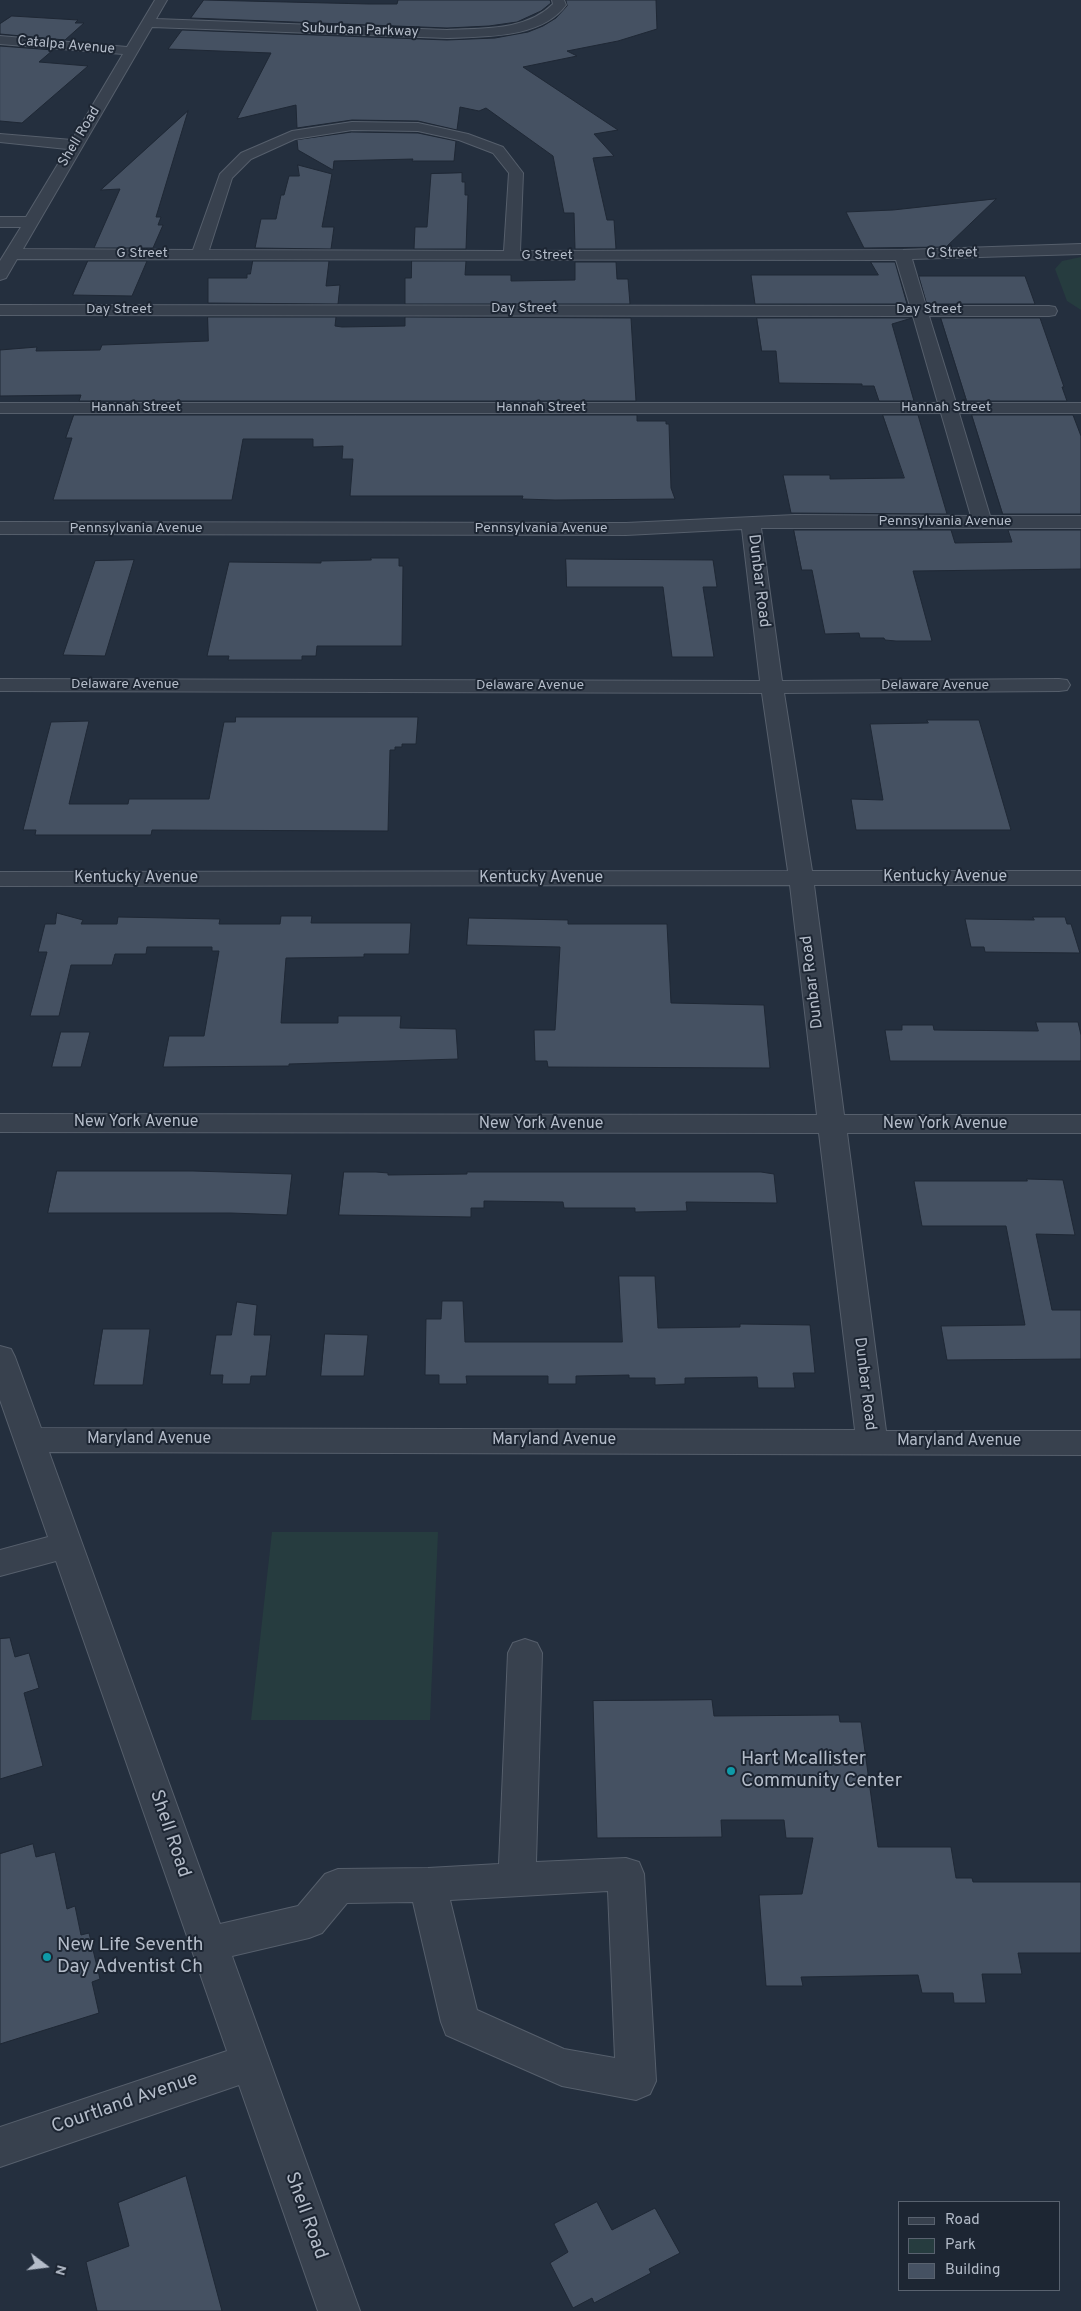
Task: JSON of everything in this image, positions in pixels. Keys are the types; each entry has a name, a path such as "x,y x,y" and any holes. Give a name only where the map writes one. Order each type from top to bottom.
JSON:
{"street":[{"name":"Shell Road","path":"0,275 161,0"},
{"name":"Suburban Parkway","path":"148,24 447,34 486,32 518,27 540,20 554,13 560,5 558,0"},
{"name":"Catalpa Avenue","path":"0,40 131,51"},
{"path":"200,254 225,177 246,156 292,135 352,126 418,127 463,136 498,150 516,173 512,256"},
{"path":"0,138 75,145"},
{"path":"0,222 30,222"},
{"name":"G Street","path":"13,254 903,255 1081,249"},
{"path":"903,255 982,522"},
{"name":"Day Street","path":"0,310 1049,311"},
{"name":"Hannah Street","path":"0,408 1081,408"},
{"name":"Pennsylvania Avenue","path":"0,528 626,529 795,522 1081,522"},
{"name":"Dunbar Road","path":"751,524 772,687 801,879 830,1126 872,1442"},
{"name":"Delaware Avenue","path":"0,685 772,687 1059,685"},
{"name":"Kentucky Avenue","path":"0,879 1081,878"},
{"name":"New York Avenue","path":"0,1123 830,1126 1081,1124"},
{"name":"Shell Road","path":"0,1357 339,2311"},
{"name":"Maryland Avenue","path":"28,1440 1081,1443"},
{"path":"0,1563 67,1545"},
{"path":"517,1880 525,1653"},
{"path":"207,1944 309,1921 338,1886 428,1885 626,1874 636,2081 562,2067 460,2022 428,1885"},
{"name":"Courtland Avenue","path":"0,2147 250,2062"}],"green space":[{"path":"1081,257 1081,310 1067,301 1055,269 1062,261"},
{"path":"272,1532 438,1532 430,1720 251,1720"}],"building":[{"path":"204,0 397,4 398,0 550,0 551,3 541,11 517,22 489,26 447,28 191,18"},
{"path":"566,0 656,0 657,29 618,41 567,51 577,56 523,67 618,130 594,134 614,156 593,158 607,220 614,220 616,249 575,249 574,213 564,213 553,156 486,108 479,111 460,107 457,130 418,121 352,120 297,128 296,105 237,119 271,53 168,49 182,30 447,40 495,38 528,32 543,26 556,18 567,6"},
{"path":"12,16 78,20 75,23 84,23 65,40 0,34 0,24"},
{"path":"0,46 53,50 39,62 88,66 22,123 0,121"},
{"path":"188,111 156,217 161,217 158,225 163,225 153,248 94,248 120,189 101,190"},
{"path":"352,132 418,133 456,141 454,161 412,161 413,159 334,161 333,170 298,150 297,140"},
{"path":"298,165 332,174 322,227 334,227 331,249 255,248 261,219 276,219 281,195 284,195 289,176 299,176"},
{"path":"462,173 462,182 465,182 465,195 468,195 466,249 414,249 415,227 427,227 431,174"},
{"path":"996,199 946,247 864,248 846,212 893,210"},
{"path":"88,261 147,261 132,296 73,295"},
{"path":"253,261 329,261 326,286 340,285 338,304 208,303 208,278 247,278"},
{"path":"412,261 466,261 465,275 511,275 511,281 575,280 575,262 616,262 617,279 628,279 630,304 405,304 405,278 411,278"},
{"path":"871,262 895,262 907,304 755,304 751,275 878,275"},
{"path":"919,276 1025,276 1035,304 927,304"},
{"path":"208,317 336,317 335,326 342,327 405,326 405,317 631,318 636,401 79,401 81,395 0,396 0,350 37,347 36,351 100,350 102,345 208,341"},
{"path":"757,318 912,318 892,324 914,401 879,401 874,386 862,386 862,384 779,383 776,351 762,351"},
{"path":"941,318 1040,318 1067,401 967,401"},
{"path":"74,415 637,415 637,421 666,421 666,424 669,424 671,488 675,499 555,500 522,499 523,496 350,496 353,459 342,459 343,446 313,447 313,439 243,439 232,500 53,500 72,438 66,438"},
{"path":"883,415 918,415 947,514 791,513 783,475 830,475 830,479 904,478"},
{"path":"972,415 1073,415 1081,436 1081,514 1003,514"},
{"path":"794,530 951,530 955,543 1012,542 1008,530 1081,530 1081,569 913,571 932,641 860,638 859,633 825,634 812,570 802,570"},
{"path":"371,558 399,558 399,566 403,566 402,646 317,646 316,656 302,656 302,660 228,660 229,656 207,656 229,562 321,563 321,561 371,560"},
{"path":"566,559 713,560 717,587 703,587 714,657 672,657 663,587 567,587"},
{"path":"134,560 105,656 63,655 95,561"},
{"path":"236,717 418,717 416,744 402,744 402,747 395,747 395,750 390,750 388,831 152,830 151,835 35,835 36,830 23,830 51,722 89,721 69,804 128,804 129,799 209,799 224,722 235,722"},
{"path":"927,720 979,720 1011,830 856,830 851,799 883,800 870,724 928,723"},
{"path":"57,913 83,920 81,924 117,924 118,917 220,919 219,924 280,924 281,916 312,916 311,923 411,923 409,954 364,954 364,957 286,958 281,1023 338,1023 338,1016 401,1016 400,1028 456,1029 458,1059 289,1064 289,1066 163,1067 169,1036 204,1036 219,951 212,951 212,947 147,947 146,954 115,954 112,965 71,965 59,1016 30,1016 47,952 38,952 45,924 55,924"},
{"path":"1033,917 1065,917 1067,924 1071,924 1080,953 985,952 984,947 971,947 965,919 1034,920"},
{"path":"469,918 568,920 568,924 667,924 671,1003 764,1005 770,1068 548,1067 547,1061 535,1061 534,1030 555,1030 560,947 467,945"},
{"path":"1036,1022 1078,1022 1081,1035 1081,1061 890,1061 885,1030 902,1030 902,1025 933,1025 934,1030 1038,1031"},
{"path":"61,1032 90,1032 81,1067 52,1067"},
{"path":"57,1171 193,1171 292,1174 287,1215 231,1213 48,1213"},
{"path":"344,1172 376,1172 388,1173 388,1175 467,1174 467,1172 761,1172 774,1174 777,1203 686,1202 687,1211 635,1212 635,1208 564,1208 563,1202 484,1201 484,1208 471,1208 471,1217 339,1215"},
{"path":"1027,1179 1063,1180 1075,1235 1036,1234 1052,1310 1081,1310 1081,1359 947,1360 941,1326 1025,1325 1006,1226 922,1226 914,1181 1027,1181"},
{"path":"619,1276 655,1276 658,1328 740,1327 740,1324 810,1325 815,1373 793,1373 795,1388 758,1388 757,1377 685,1378 685,1384 655,1385 655,1378 629,1378 629,1375 576,1376 576,1384 548,1384 548,1376 466,1376 467,1384 439,1384 439,1375 425,1375 426,1319 441,1319 442,1301 463,1301 465,1342 622,1342"},
{"path":"237,1302 257,1305 254,1335 271,1335 266,1376 251,1376 250,1384 222,1384 223,1375 210,1375 216,1335 231,1335"},
{"path":"103,1329 150,1329 143,1385 94,1385"},
{"path":"325,1334 368,1335 364,1376 321,1376"},
{"path":"10,1638 15,1657 29,1653 39,1688 24,1693 43,1766 0,1779 0,1639"},
{"path":"712,1700 714,1716 839,1715 840,1722 861,1722 878,1847 951,1847 956,1878 972,1878 973,1882 1081,1882 1081,1953 1018,1953 1022,1974 982,1974 986,2003 954,2003 953,1993 922,1993 918,1975 801,1977 803,1986 766,1986 759,1895 802,1894 813,1838 786,1838 784,1820 721,1820 722,1837 597,1838 593,1701"},
{"name":"New Life Seventh Day Adventist Ch","path":"33,1844 36,1857 55,1852 67,1909 75,1906 81,1935 89,1933 100,1979 92,1982 99,2013 0,2044 0,1854"},
{"path":"186,2176 222,2311 97,2311 86,2262 129,2246 118,2203"},
{"path":"597,2202 612,2230 655,2208 680,2253 649,2269 651,2273 594,2303 592,2298 573,2308 550,2263 568,2252 554,2224"}],"place":[{"name":"Hart Mcallister Community Center","path":"731,1771"},
{"name":"New Life Seventh Day Adventist Ch","path":"47,1957"}]}
